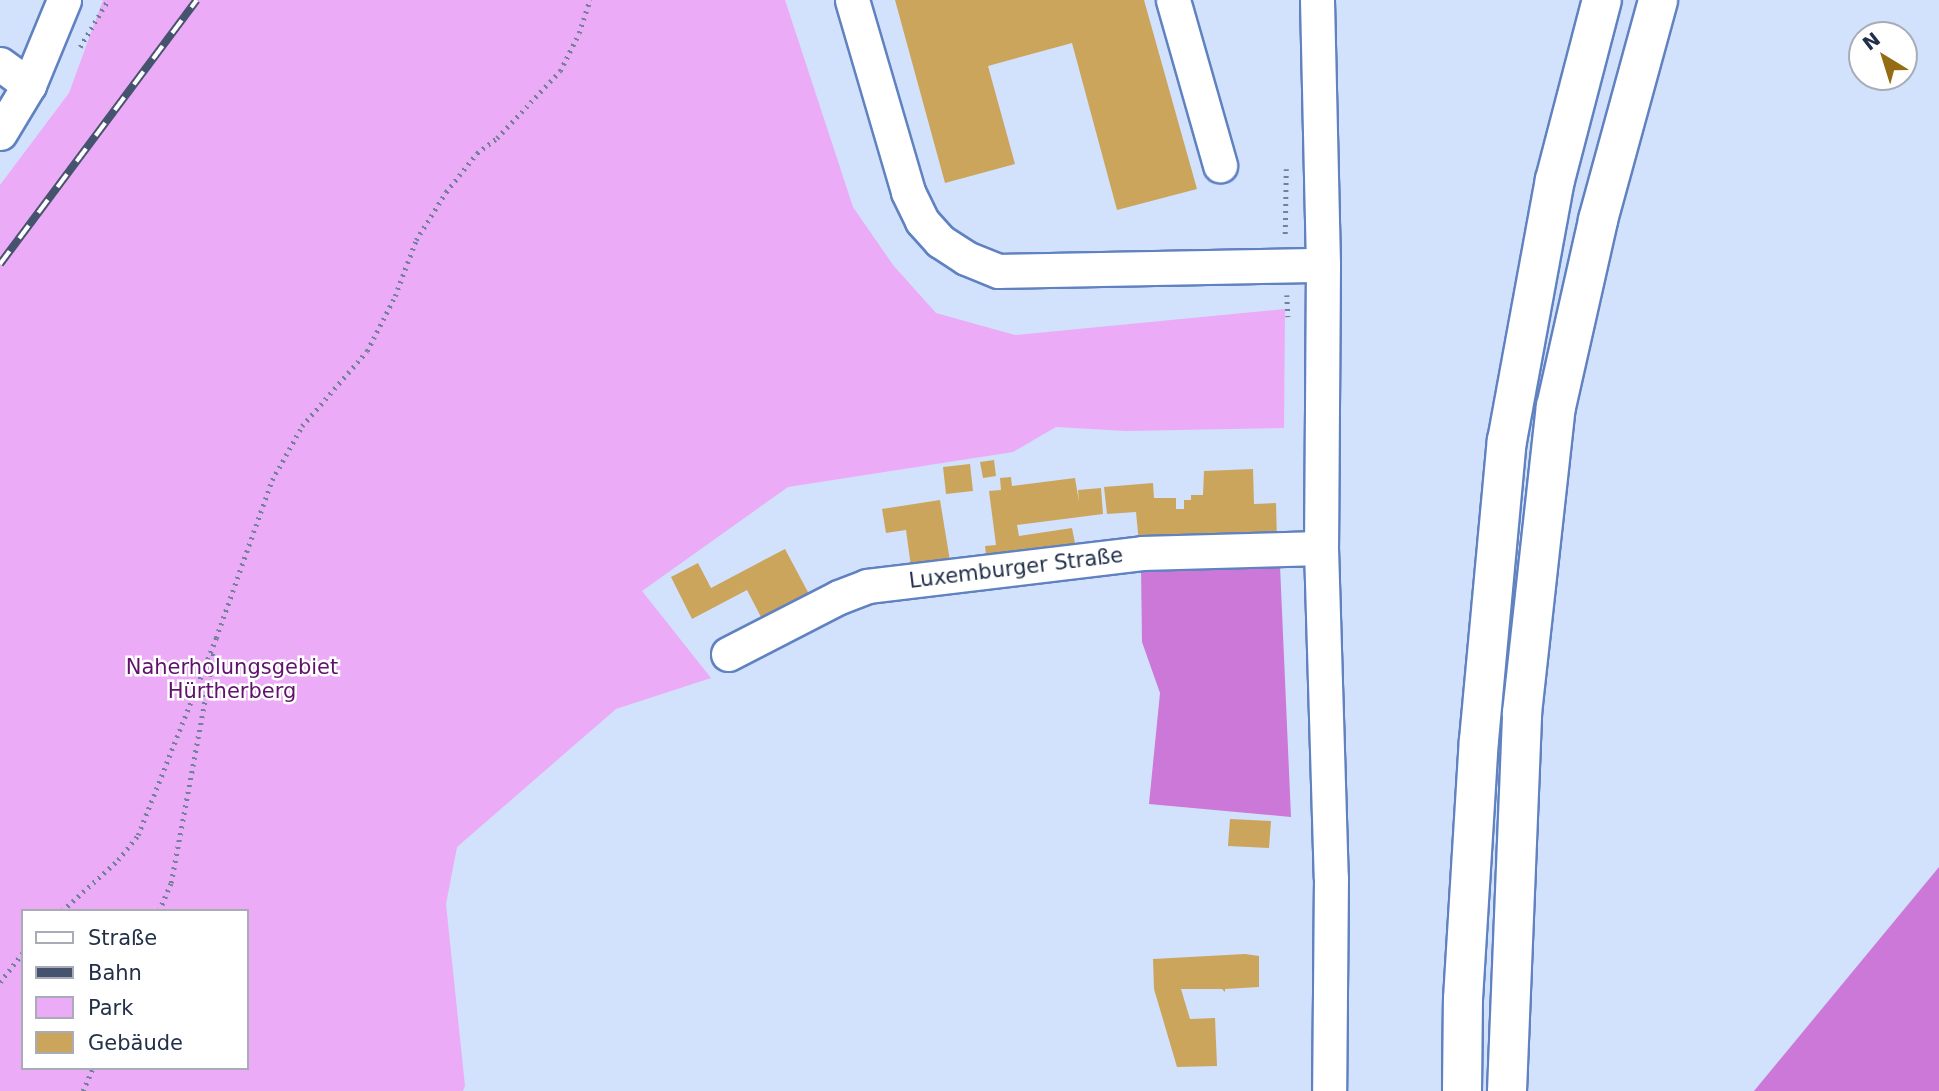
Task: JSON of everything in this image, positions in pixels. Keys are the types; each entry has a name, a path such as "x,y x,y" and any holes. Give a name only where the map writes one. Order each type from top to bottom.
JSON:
{"main road":[{"path":"1462,1091 1463,999 1479,740 1507,441 1555,180 1602,0"},
{"path":"1507,1091 1522,713 1556,407 1598,220 1658,0"}],"street":[{"path":"0,133 29,85 64,0"},
{"path":"852,0 908,192 922,221 940,241 966,258 999,271 1323,265"},
{"path":"1173,0 1220,165"},
{"path":"1317,0 1323,265 1321,548 1331,878 1329,1091"},
{"path":"0,64 29,85"},
{"name":"Luxemburger Straße","path":"728,654 839,597 867,586 1142,553 1321,548"}],"path":[{"path":"64,909 118,860 138,835 216,638 272,480 302,426 368,351 395,296 416,240 446,192 477,153 498,138 560,71 579,33 590,0"},
{"path":"160,909 171,883 216,638"},
{"path":"0,982 21,956"},
{"path":"83,1091 92,1070"}],"green space":[{"name":"Naherholungsgebiet Hürtherberg","path":"103,0 785,0 853,207 893,265 936,313 1015,335 1285,309 1284,428 1126,431 1056,427 1013,452 788,487 642,591 711,678 616,709 457,847 446,904 465,1086 463,1091 0,1091 0,185 69,93"}],"shaded area":[{"path":"1280,566 1291,817 1149,804 1160,693 1142,642 1141,567"},
{"path":"1939,867 1939,1091 1754,1091"}],"building":[{"path":"895,0 1144,0 1197,189 1117,210 1072,43 988,66 1015,164 945,183"},
{"path":"994,460 996,476 983,478 980,462"},
{"path":"970,464 973,491 946,494 943,467"},
{"path":"1253,469 1254,504 1276,503 1277,540 1139,543 1136,512 1107,514 1104,487 1153,483 1154,498 1176,498 1176,509 1184,509 1184,500 1191,500 1191,495 1203,495 1204,471"},
{"path":"1011,477 1012,486 1075,478 1079,502 1078,490 1101,488 1103,514 1017,525 1019,536 1072,528 1077,553 987,564 985,546 996,545 989,491 1001,490 1000,478"},
{"path":"940,500 950,561 911,567 906,530 886,533 882,509"},
{"path":"785,549 809,594 762,619 747,590 692,619 671,577 698,563 711,588"},
{"path":"1230,819 1271,821 1269,848 1228,846"},
{"path":"1245,954 1259,956 1259,987 1225,989 1225,992 1222,989 1181,989 1190,1019 1215,1018 1217,1066 1177,1067 1154,989 1153,959"}],"railway":[{"path":"0,264 197,0"}]}
